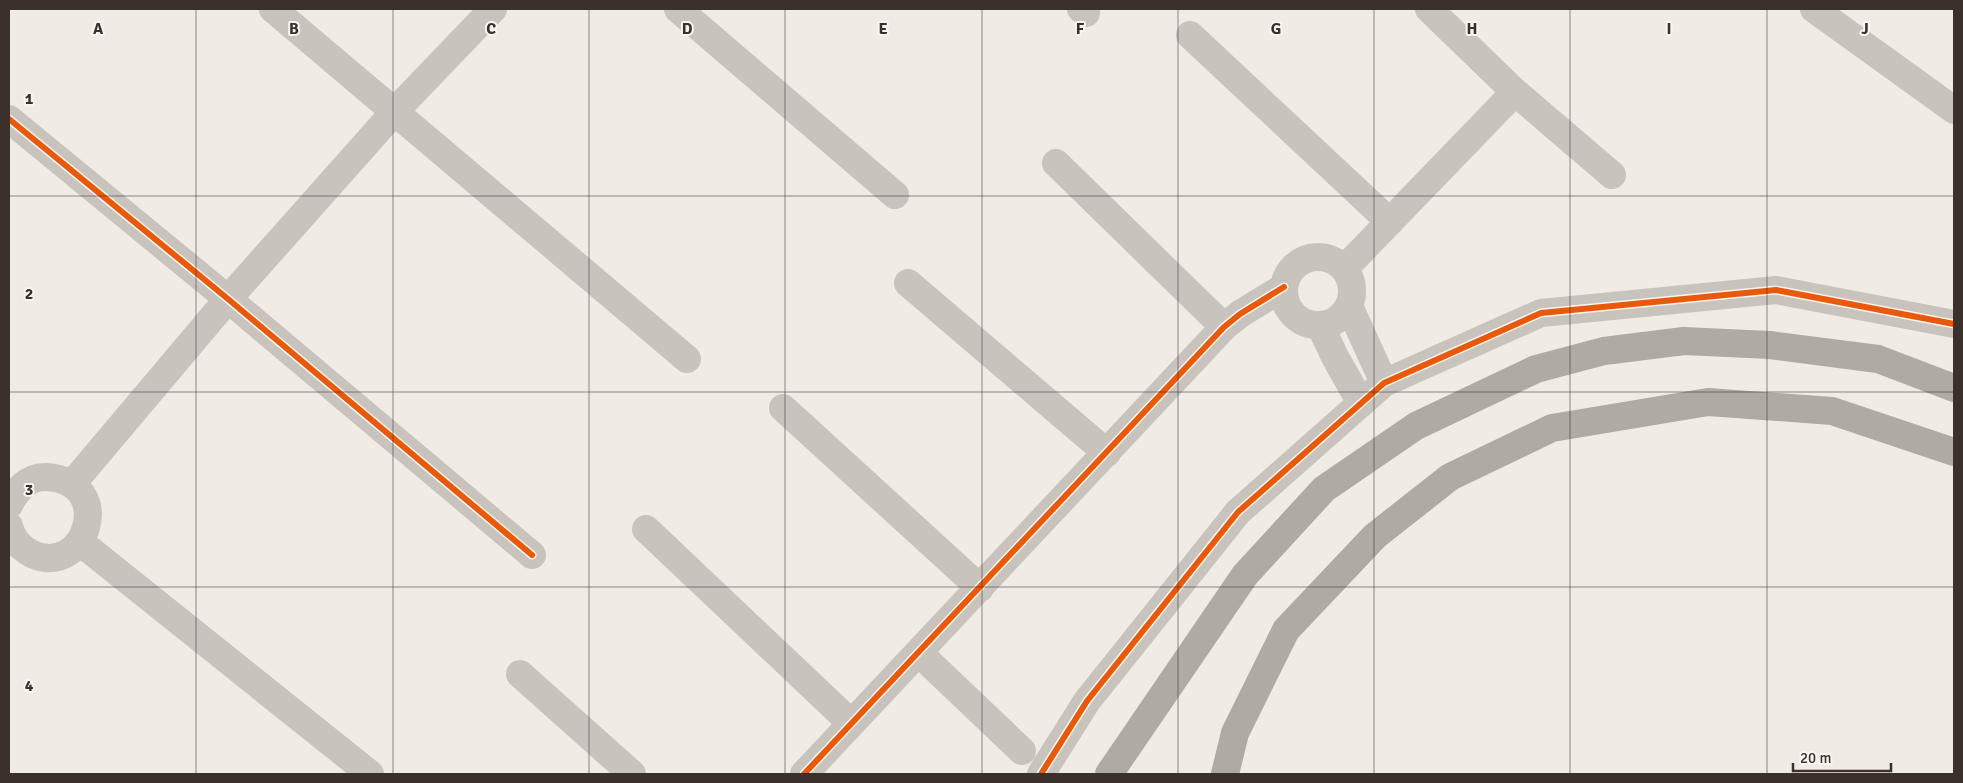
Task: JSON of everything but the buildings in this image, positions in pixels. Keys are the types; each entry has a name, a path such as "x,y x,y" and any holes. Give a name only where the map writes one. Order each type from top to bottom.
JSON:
{"highway":[{"path":"1109,774 1245,575 1324,489 1416,426 1536,369 1604,351 1684,341 1770,345 1878,359 1954,388"},
{"path":"1225,774 1236,734 1286,630 1375,536 1450,478 1552,428 1708,402 1832,411 1954,452"}],"street":[{"path":"274,9 396,110 687,359"},
{"path":"72,484 228,299 396,110 492,9"},
{"path":"678,9 895,195"},
{"path":"1429,9 1515,92 1612,174"},
{"path":"1814,9 1954,110"},
{"path":"1190,35 1390,222"},
{"path":"1344,269 1515,92"},
{"path":"9,119 228,299 532,556"},
{"path":"1056,163 1224,327"},
{"path":"1315,256 1328,257 1338,262 1344,269 1352,283 1352,295 1349,306 1342,316 1332,323 1308,324 1297,319 1289,310 1284,299 1284,287 1286,275 1293,266 1304,259 1315,256"},
{"path":"908,283 1107,453"},
{"path":"804,774 1224,327 1240,314 1284,287"},
{"path":"1041,774 1087,701 1238,512 1384,383 1541,313 1776,290 1954,324"},
{"path":"1349,306 1384,383"},
{"path":"1320,325 1335,357 1361,403"},
{"path":"783,408 980,588"},
{"path":"9,526 16,557 38,556 53,558 68,552 80,542 87,527 88,512 83,496 72,484 58,478 42,477 27,482 11,494"},
{"path":"646,529 852,723"},
{"path":"80,542 370,774"},
{"path":"918,652 1022,751"},
{"path":"520,674 632,774"}],"cycle path":[{"path":"9,119 228,299 532,555"},
{"path":"804,774 1224,327 1240,314 1284,287"},
{"path":"1041,774 1087,701 1238,512 1384,383 1541,313 1776,290 1954,324"}]}
